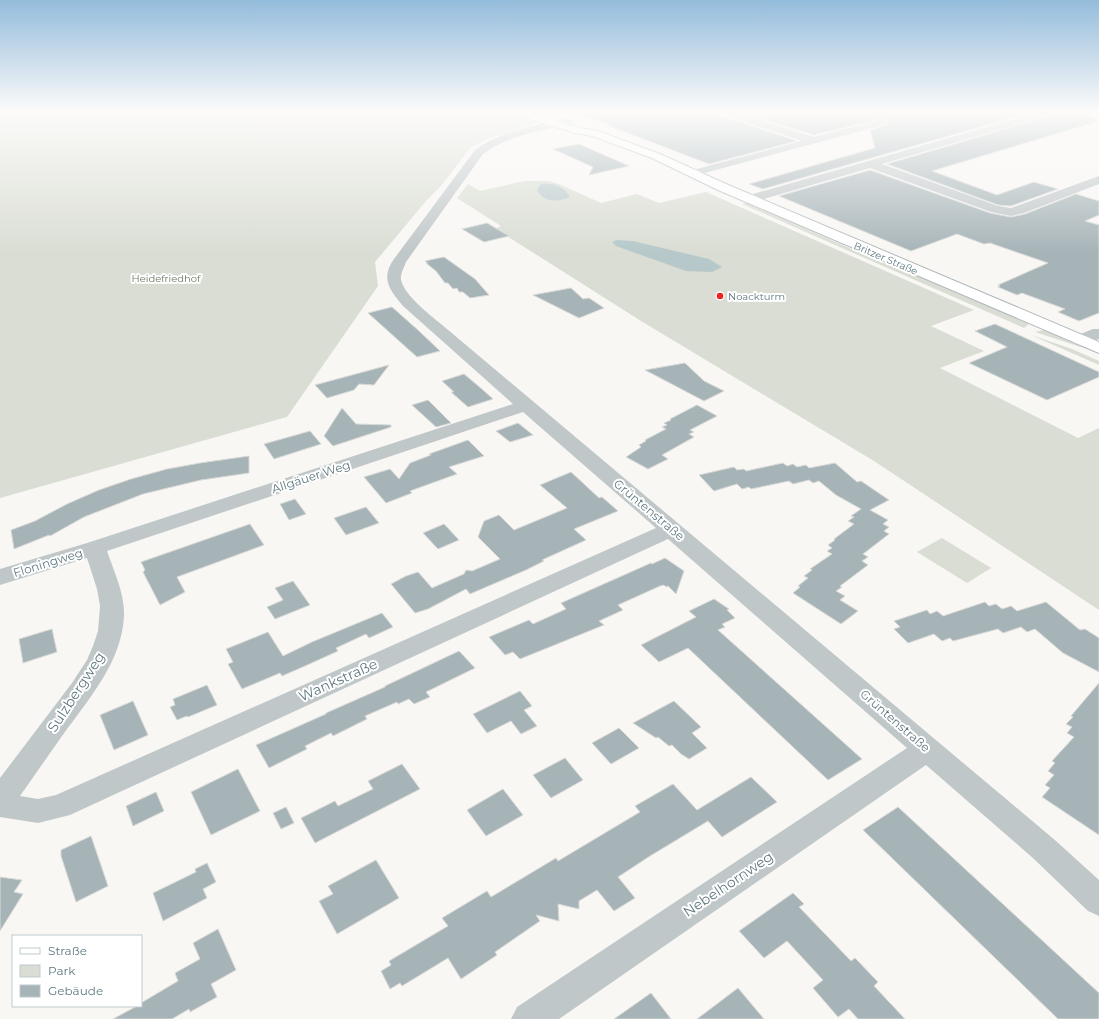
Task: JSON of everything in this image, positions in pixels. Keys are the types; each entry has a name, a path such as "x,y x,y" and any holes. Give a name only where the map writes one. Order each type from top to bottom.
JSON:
{"main road":[{"name":"Britzer Straße","path":"662,159 750,199 1094,335"}],"street":[{"name":"Grüntenstraße","path":"474,159 399,262 394,281 399,292 410,304 1045,850 1099,902"},
{"path":"693,173 748,159"},
{"path":"750,199 889,159"},
{"path":"870,164 996,209 1007,211 1020,210 1099,180"},
{"name":"Allgäuer Weg","path":"95,548 527,405"},
{"name":"Wankstraße","path":"0,805 38,811 60,806 672,529"},
{"name":"Floningweg","path":"0,577 95,548"},
{"name":"Sulzbergweg","path":"0,801 78,694 102,653 110,635 112,616 111,596 95,548"},
{"name":"Nebelhornweg","path":"529,1019 928,749"}],"green space":[{"name":"Heidefriedhof","path":"0,159 462,159 441,186 426,201 375,262 378,286 287,417 0,498"},
{"path":"524,181 549,181 601,203 637,194 659,203 706,192 974,310 931,326 984,351 940,368 1078,438 1099,428 1099,610 874,461 641,321 507,236 496,228 501,226 457,198 468,184 480,191"},
{"path":"750,202 756,205 753,206 900,270 903,269 1030,323 1024,328 742,204"},
{"path":"1044,330 1096,352 1035,332"},
{"path":"1031,335 1072,349 1099,361 1099,365"},
{"path":"942,538 991,568 967,583 917,552"}],"shaded area":[{"path":"541,184 558,186 570,197 561,200 548,199 537,190"},
{"path":"617,240 633,241 709,259 722,267 712,272 686,271 616,246 612,242"}],"building":[{"path":"574,159 612,159 629,166 589,175 593,167"},
{"path":"695,159 730,159 709,164"},
{"path":"838,159 870,159 763,189 749,184"},
{"path":"905,159 974,159 932,171 997,195 1034,182 1058,189 1011,206 998,205 887,164"},
{"path":"870,170 990,213 1011,217 1025,214 1076,194 1099,201 1099,215 1085,221 1099,225 1099,313 1079,321 1058,312 1065,309 1022,293 1017,295 998,287 1000,286 998,285 1048,263 990,243 984,244 957,234 911,251 779,196"},
{"path":"487,223 509,236 484,242 462,229"},
{"path":"444,257 475,279 489,295 470,298 463,292 459,292 457,288 453,289 448,283 445,283 436,271 425,261"},
{"path":"571,288 583,299 589,298 604,308 579,318 533,295"},
{"path":"392,307 440,351 417,357 368,313"},
{"path":"995,324 1099,372 1099,377 1047,400 969,363 1007,347 975,331"},
{"path":"685,363 704,381 724,391 704,401 645,370"},
{"path":"389,365 374,385 359,384 354,390 327,398 315,385"},
{"path":"464,374 493,399 468,407 451,392 454,392 442,381"},
{"path":"428,400 451,423 436,427 412,405"},
{"path":"697,405 717,416 690,430 694,432 689,434 694,437 662,455 668,459 648,469 626,457 641,447 639,445 646,441 645,440 666,429 662,427 667,425 664,423"},
{"path":"342,408 356,424 391,425 391,427 333,446 324,436"},
{"path":"518,423 533,435 510,442 496,431"},
{"path":"310,431 321,444 274,459 264,444"},
{"path":"468,440 484,456 449,467 457,474 410,491 412,493 386,503 364,477 390,469 399,479 410,463 431,455 429,454"},
{"path":"249,456 249,473 201,480 143,494 84,517 50,536 49,535 14,549 11,530 35,521 67,504 99,490 167,469"},
{"path":"783,463 787,466 793,464 797,467 806,465 809,468 835,463 857,482 861,481 889,500 870,510 888,520 883,524 889,527 884,531 889,534 863,554 868,557 862,561 868,565 840,586 842,587 836,591 845,596 840,600 858,611 841,624 793,593 800,587 798,586 808,578 804,576 812,570 810,569 832,554 827,551 832,548 828,545 854,524 848,521 854,517 851,516 861,509 836,495 819,481 813,483 809,480 793,484 789,481 751,489 749,487 742,489 737,484 714,491 699,475 734,467 737,470 744,469 746,471"},
{"path":"571,472 599,498 602,497 618,511 574,529 586,540 542,560 544,561 526,570 470,594 466,589 428,609 415,613 391,584 406,576 418,572 432,588 464,574 466,570 472,571 500,559 478,537 484,521 499,515 514,530 567,508 540,485"},
{"path":"295,499 306,514 289,520 280,504"},
{"path":"366,507 379,523 346,535 334,518"},
{"path":"250,524 264,545 177,577 185,592 160,605 143,572 145,570 141,562"},
{"path":"444,524 459,540 438,549 423,533"},
{"path":"665,558 684,571 676,594 668,586 660,586 618,605 623,610 599,621 604,625 520,659 513,652 505,655 489,637 529,620 533,624 566,609 561,603"},
{"path":"293,581 310,605 275,619 267,607 283,600 275,588"},
{"path":"714,599 729,609 727,610 735,618 722,624 725,627 718,630 862,759 828,780 688,648 659,662 641,645 696,617 689,611"},
{"path":"985,602 989,606 996,604 1002,609 1011,606 1017,611 1046,602 1080,630 1085,629 1099,638 1099,672 1063,653 1035,629 1027,632 1021,627 1003,633 998,629 953,641 950,638 942,641 934,634 908,643 894,629 900,627 894,621 927,610 930,614 937,611 943,616"},
{"path":"382,613 393,627 369,638 366,634 336,648 338,651 282,676 280,673 242,689 228,664 233,662 226,649 268,632 283,656 312,642"},
{"path":"52,629 57,652 23,663 19,639"},
{"path":"459,651 475,668 426,692 430,697 414,704 409,699 398,704 397,702 365,716 367,719 333,736 331,733 305,746 307,749 269,768 256,745 385,687"},
{"path":"1099,683 1099,835 1042,797 1050,788 1045,785 1054,775 1048,771 1055,763 1052,761 1074,737 1067,733 1072,727 1066,724"},
{"path":"207,685 217,705 177,720 170,707 175,705 173,699"},
{"path":"520,691 532,706 524,710 537,726 521,734 511,721 487,733 473,714"},
{"path":"133,701 148,735 114,750 100,715"},
{"path":"674,701 701,727 692,733 707,748 689,759 681,754 672,745 669,746 658,737 656,738 633,723"},
{"path":"619,728 639,748 611,764 592,743"},
{"path":"565,758 583,780 551,798 533,775"},
{"path":"402,764 420,789 315,843 301,818 335,801 338,806 373,789 368,781"},
{"path":"238,769 260,811 211,835 191,792"},
{"path":"751,777 777,802 722,837 708,821 618,877 635,898 614,911 597,890 579,901 579,909 558,904 559,921 536,915 540,921 495,952 497,955 461,979 448,958 402,986 400,983 390,989 381,971 391,965 389,961 448,926 442,918 487,891 491,897 556,858 558,861 640,812 635,806 673,784 697,810"},
{"path":"503,789 523,815 486,836 467,810"},
{"path":"156,792 164,811 133,826 126,806"},
{"path":"286,807 294,823 281,829 273,813"},
{"path":"898,807 1099,993 1099,1019 1058,1019 863,830"},
{"path":"91,836 108,886 76,902 61,856 61,850"},
{"path":"376,860 399,898 337,934 319,901 333,894 328,886"},
{"path":"207,863 216,882 203,889 207,898 163,921 153,893 196,872 195,869"},
{"path":"0,877 22,880 14,892 23,894 0,931"},
{"path":"793,893 804,904 799,907 851,961 855,958 878,982 874,986 905,1019 858,1019 849,1009 838,1017 813,988 823,980 787,941 764,958 739,931"},
{"path":"218,929 236,970 211,984 217,997 190,1012 189,1009 172,1019 113,1019 135,1007 142,1007 142,1002 178,981 175,973 200,959 193,943"},
{"path":"738,988 764,1019 697,1019"},
{"path":"651,993 671,1019 614,1019"}],"place":[{"name":"Noackturm","path":"720,296"}]}
